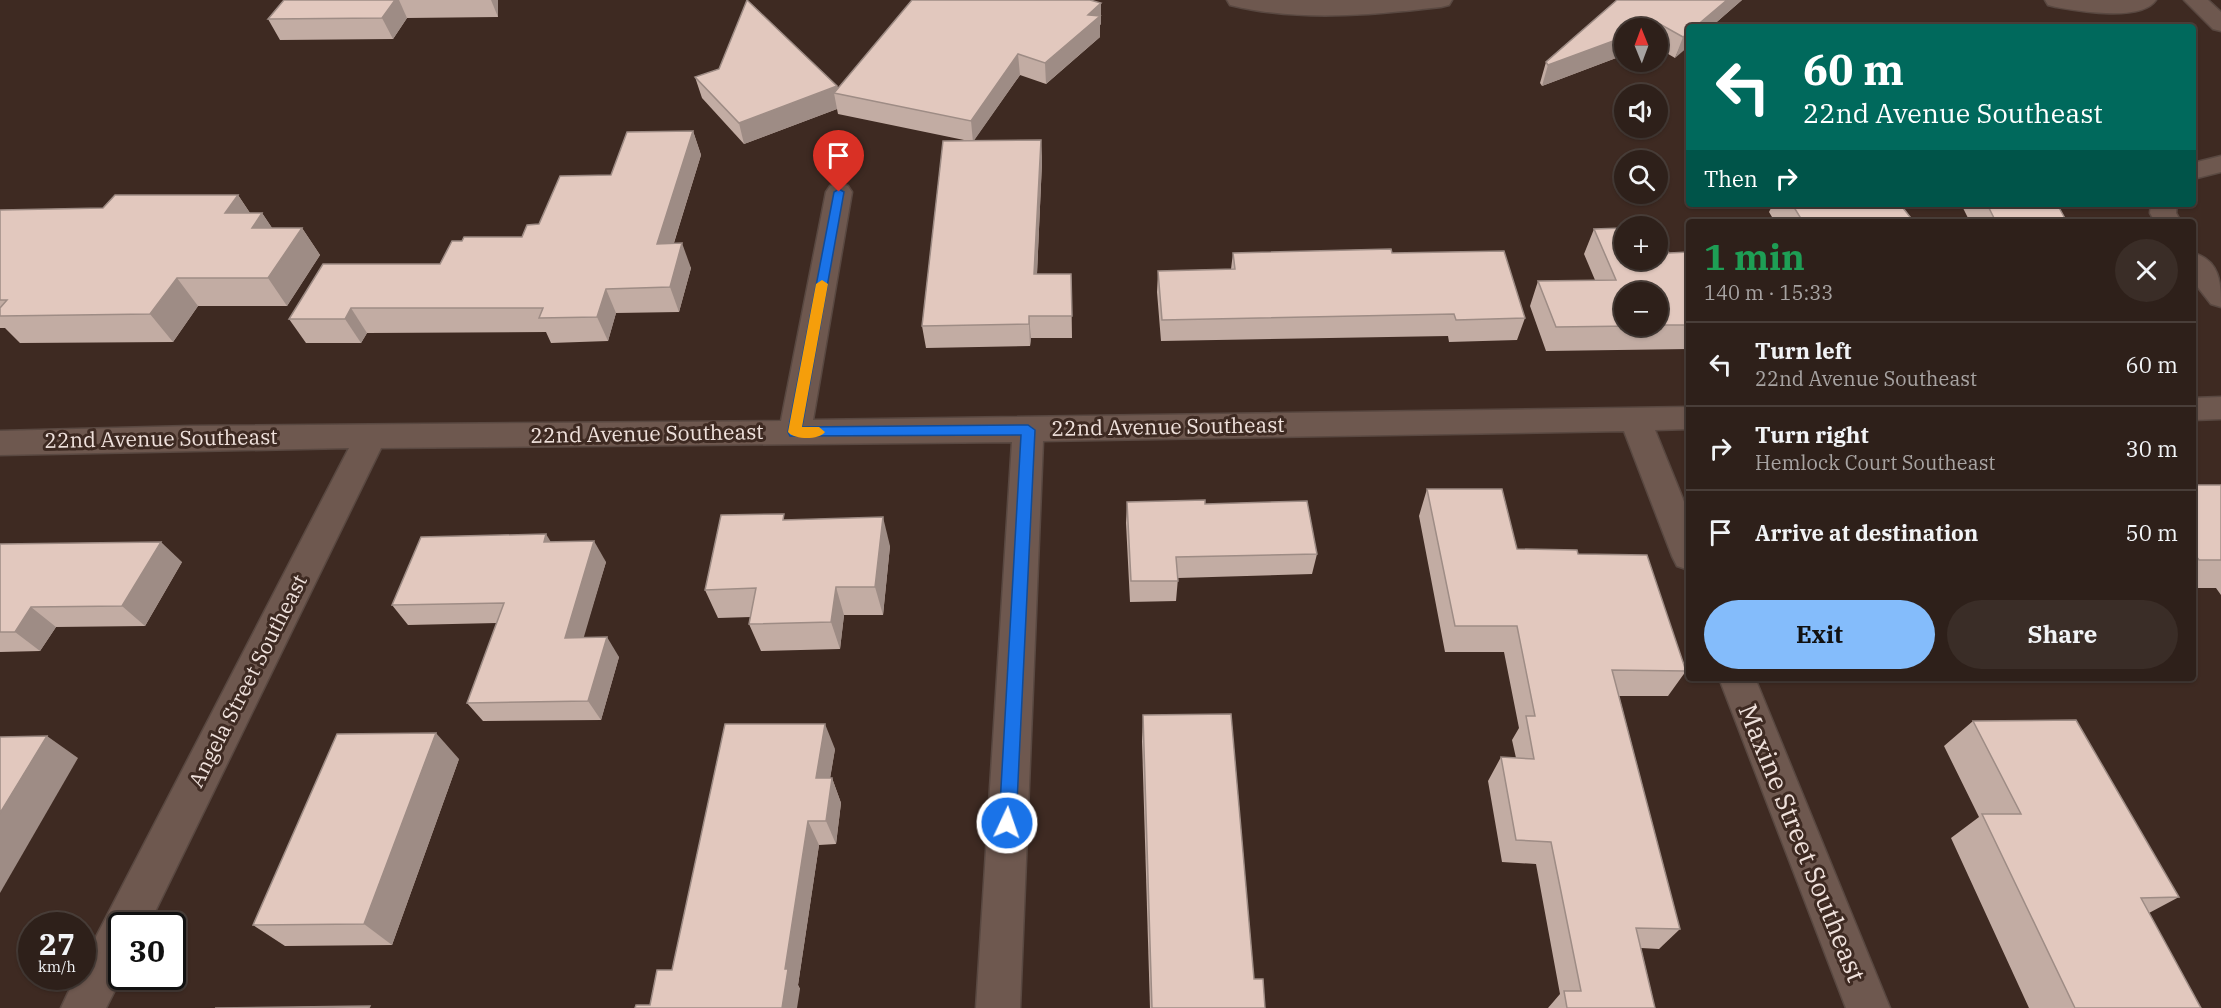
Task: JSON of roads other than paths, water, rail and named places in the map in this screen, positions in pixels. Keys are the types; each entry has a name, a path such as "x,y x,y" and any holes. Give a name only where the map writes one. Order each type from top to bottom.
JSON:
{"street":[{"path":"1238,0 1311,9 1375,8 1441,0"},
{"path":"2056,0 2084,5 2116,6 2145,0"},
{"path":"2195,0 2221,24"},
{"path":"2196,170 2221,164"},
{"path":"795,432 839,192"},
{"path":"2196,266 2221,297"},
{"path":"2196,409 2221,408"},
{"name":"22nd Avenue Southeast","path":"0,442 1028,430 1686,418"},
{"path":"1635,419 1686,548"},
{"path":"998,1008 1028,430"},
{"name":"Angela Street Southeast","path":"132,912 371,436"},
{"name":"Maxine Street Southeast","path":"1738,681 1868,1008"},
{"path":"83,1008 108,959"}]}
